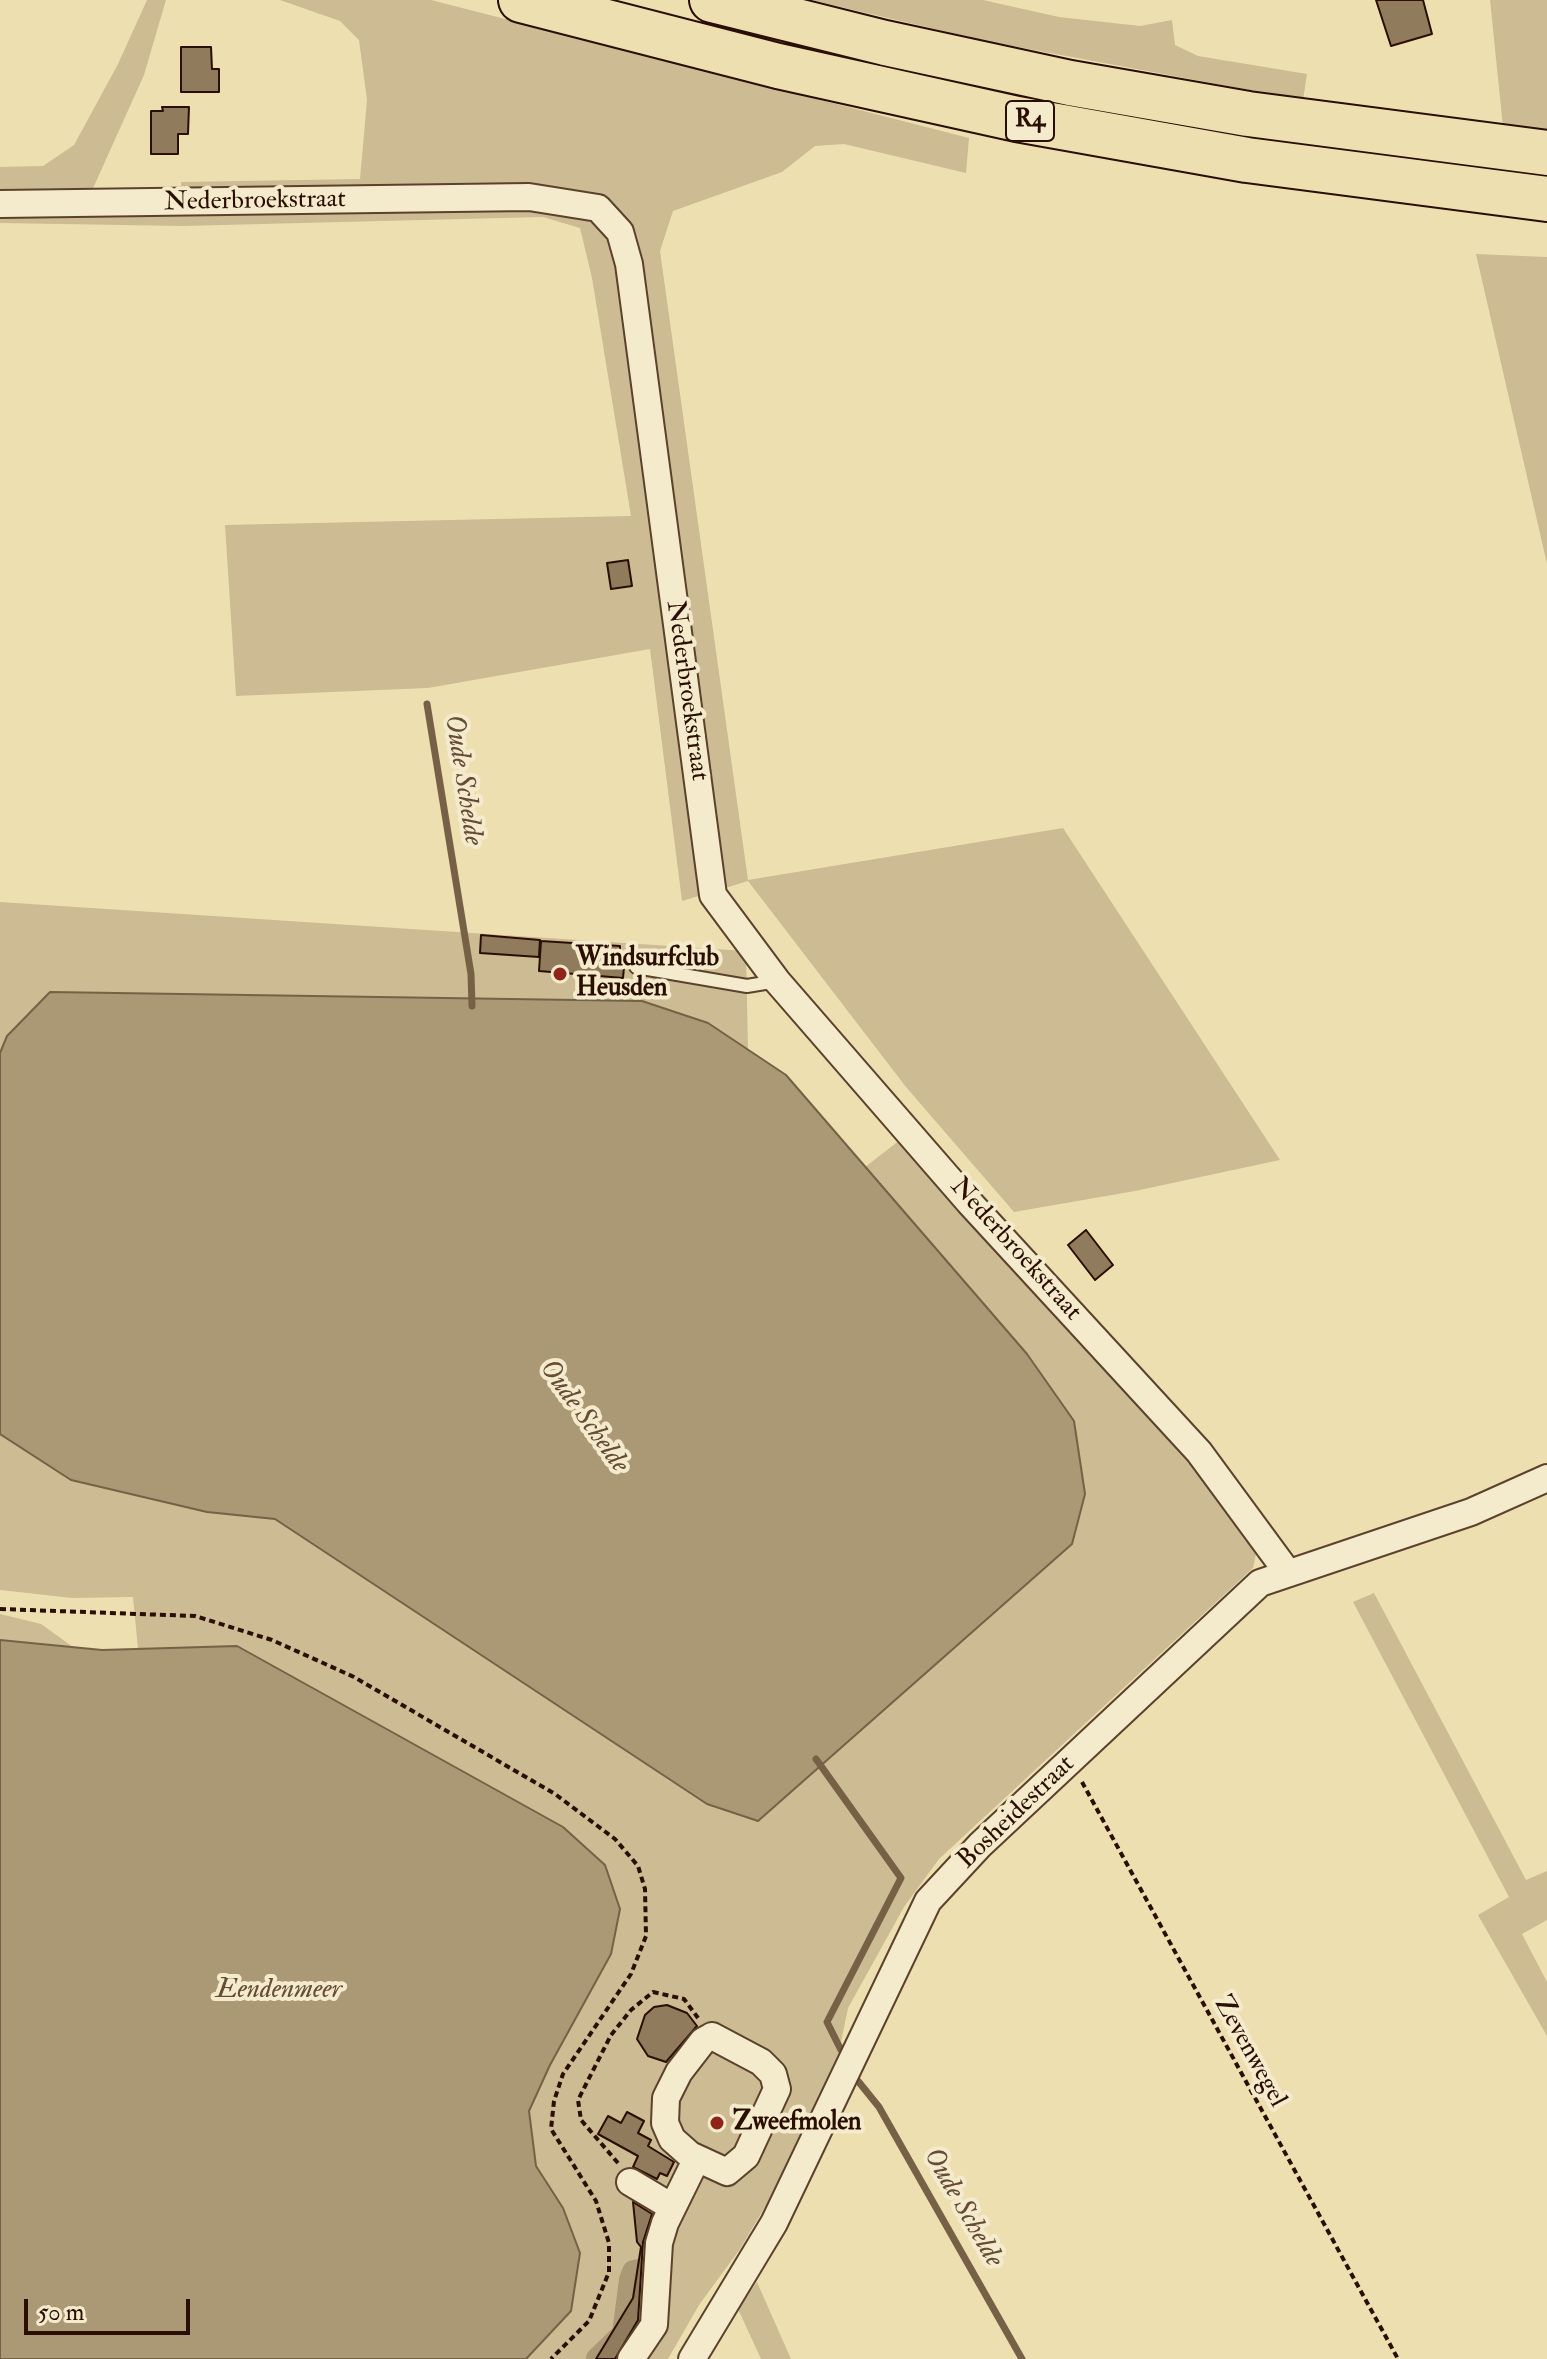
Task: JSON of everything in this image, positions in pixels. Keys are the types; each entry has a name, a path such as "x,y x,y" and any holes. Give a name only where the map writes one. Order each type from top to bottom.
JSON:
{"highway":[{"name":"R4","path":"521,0 778,66 1017,119 1247,160 1547,199"},
{"name":"R4","path":"712,0 885,43 1070,83 1248,114 1547,153"}],"street":[{"name":"Nederbroekstraat","path":"0,204 529,197 598,208 620,232 629,264 713,895 777,981 969,1202 1199,1452 1288,1573"},
{"name":"Bosheidestraat","path":"692,2359 774,2223 928,1901 980,1845 1260,1583 1471,1512 1547,1478"},
{"path":"712,2036 761,2062 773,2074 777,2089 746,2156 736,2168 727,2172 696,2160 672,2139 665,2123 666,2098 692,2053 712,2036"},
{"path":"631,2359 654,2325 659,2243 672,2207 696,2160"},
{"path":"627,2175 672,2207"}],"lane":[{"path":"636,967 747,986 777,981"}],"path":[{"path":"0,1609 195,1616 272,1640 354,1677 555,1794 615,1839 638,1866 645,1889 646,1936 631,1974 563,2074 554,2101 551,2129 596,2201 609,2243 609,2272 589,2321 551,2359"},
{"name":"Zevenwegel","path":"1070,1761 1398,2359"},
{"path":"627,2175 581,2120 578,2100 611,2035 631,2010 653,1992 684,1999 712,2036"}],"shaded area":[{"path":"147,0 166,0 144,75 90,195 0,192 0,167 43,166 74,145 118,64"},
{"path":"280,0 431,0 969,138 966,173 844,144 815,146 782,172 673,211 660,251 748,880 1063,828 1280,1160 1135,1191 1014,1212 906,1087 748,881 682,901 650,649 428,688 236,696 225,525 631,516 592,278 580,228 543,217 183,226 0,223 0,210 183,210 181,182 360,179 367,100 359,40 340,21"},
{"path":"811,0 983,0 1059,17 1140,26 1172,20 1175,45 1198,56 1307,74 1303,100 991,42"},
{"path":"1490,0 1547,0 1547,132 1503,127"},
{"path":"1476,254 1547,257 1547,564"},
{"path":"0,902 746,951 748,1050 708,1023 642,1001 50,992 7,1035 0,1053"},
{"path":"900,1140 1173,1439 1245,1528 1256,1554 1253,1568 939,1859 904,1907 848,2008 839,2052 766,2205 740,2249 699,2305 668,2359 526,2359 571,2311 563,2208 536,2166 529,2111 550,2065 605,1865 563,1827 237,1646 138,1649 133,1597 72,1598 0,1590 0,1434 72,1480 207,1512 275,1519 707,1803 758,1821 1074,1421 1027,1354 865,1167"},
{"path":"1374,1593 1526,1880 1547,1871 1547,1920 1522,1934 1547,1982 1547,2036 1478,1915 1509,1897 1353,1602"},
{"path":"0,1614 41,1624 73,1647 0,1640"},
{"path":"757,2282 791,2359 761,2359 738,2309"}],"water":[{"path":"50,992 642,1001 708,1023 786,1075 1027,1354 1074,1421 1085,1494 1072,1544 758,1821 707,1804 275,1519 207,1512 71,1480 0,1434 0,1053 7,1036"},
{"name":"Eendenmeer","path":"0,1640 102,1650 237,1646 563,1827 605,1865 620,1909 611,1954 550,2065 529,2111 536,2166 563,2208 580,2253 571,2311 526,2359 0,2359"}],"building":[{"path":"1376,0 1423,0 1432,34 1391,46"},
{"path":"181,47 211,47 212,69 219,69 219,92 181,92"},
{"path":"162,107 189,107 188,134 178,134 178,154 151,154 151,111 163,111"},
{"path":"628,560 632,586 611,589 607,563"},
{"path":"481,935 540,940 539,957 480,953"},
{"path":"541,941 620,946 620,956 625,956 623,978 539,971"},
{"path":"1086,1230 1113,1265 1095,1280 1068,1245"},
{"path":"667,2005 687,2013 697,2026 666,2062 648,2056 637,2039 645,2015 654,2007"},
{"path":"627,2112 644,2121 638,2133 651,2140 648,2146 674,2162 667,2176 660,2173 657,2179 633,2167 638,2156 598,2134 608,2116 621,2123"},
{"path":"633,2202 652,2214 643,2242 638,2320 615,2359 596,2359 633,2298 641,2247 637,2242"}],"waterway":[{"name":"Oude Schelde","path":"427,704 471,974 472,1006"},
{"name":"Oude Schelde","path":"816,1759 901,1878 827,2022 841,2050"},
{"name":"Oude Schelde","path":"858,2081 879,2107 1022,2359"},
{"path":"598,2359 624,2334 631,2280 634,2272 644,2270 639,2333 617,2359"}],"place":[{"name":"Windsurfclub Heusden","path":"560,974"},
{"name":"Zweefmolen","path":"717,2123"}]}
